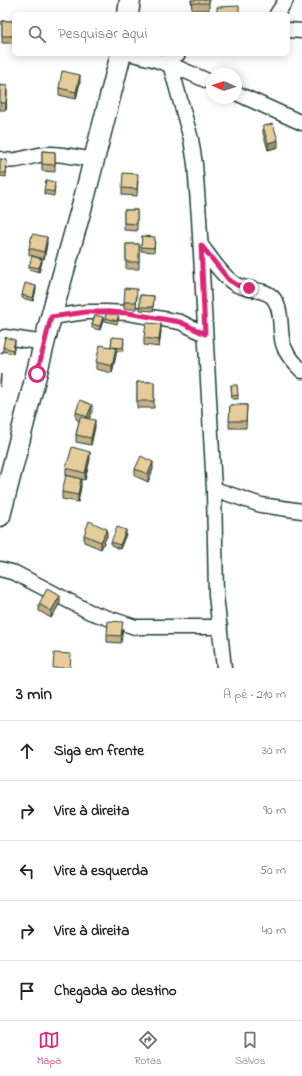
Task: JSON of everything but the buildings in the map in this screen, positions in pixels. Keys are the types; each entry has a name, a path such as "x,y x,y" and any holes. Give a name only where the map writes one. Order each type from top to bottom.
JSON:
{"main road":[{"path":"128,12 130,0"},
{"path":"0,516 120,56"}],"street":[{"path":"278,12 286,0"},
{"path":"290,30 302,31"},
{"path":"142,56 174,59 206,79"},
{"path":"174,59 195,164 201,245 214,488 216,595 224,668"},
{"path":"242,96 302,123"},
{"path":"0,159 13,161 44,154 53,154 94,160"},
{"path":"201,245 229,280 237,285 270,294 276,301 280,312 283,345 291,360 302,371"},
{"path":"51,317 86,312 128,313 180,322 205,334"},
{"path":"0,345 5,337 45,343"},
{"path":"214,488 261,504 302,511"},
{"path":"0,569 15,574 90,612 135,627 220,627"}],"route":[{"path":"37,374 51,317 86,312 128,313 180,322 205,334 201,245 229,280 237,285 249,288"}]}
